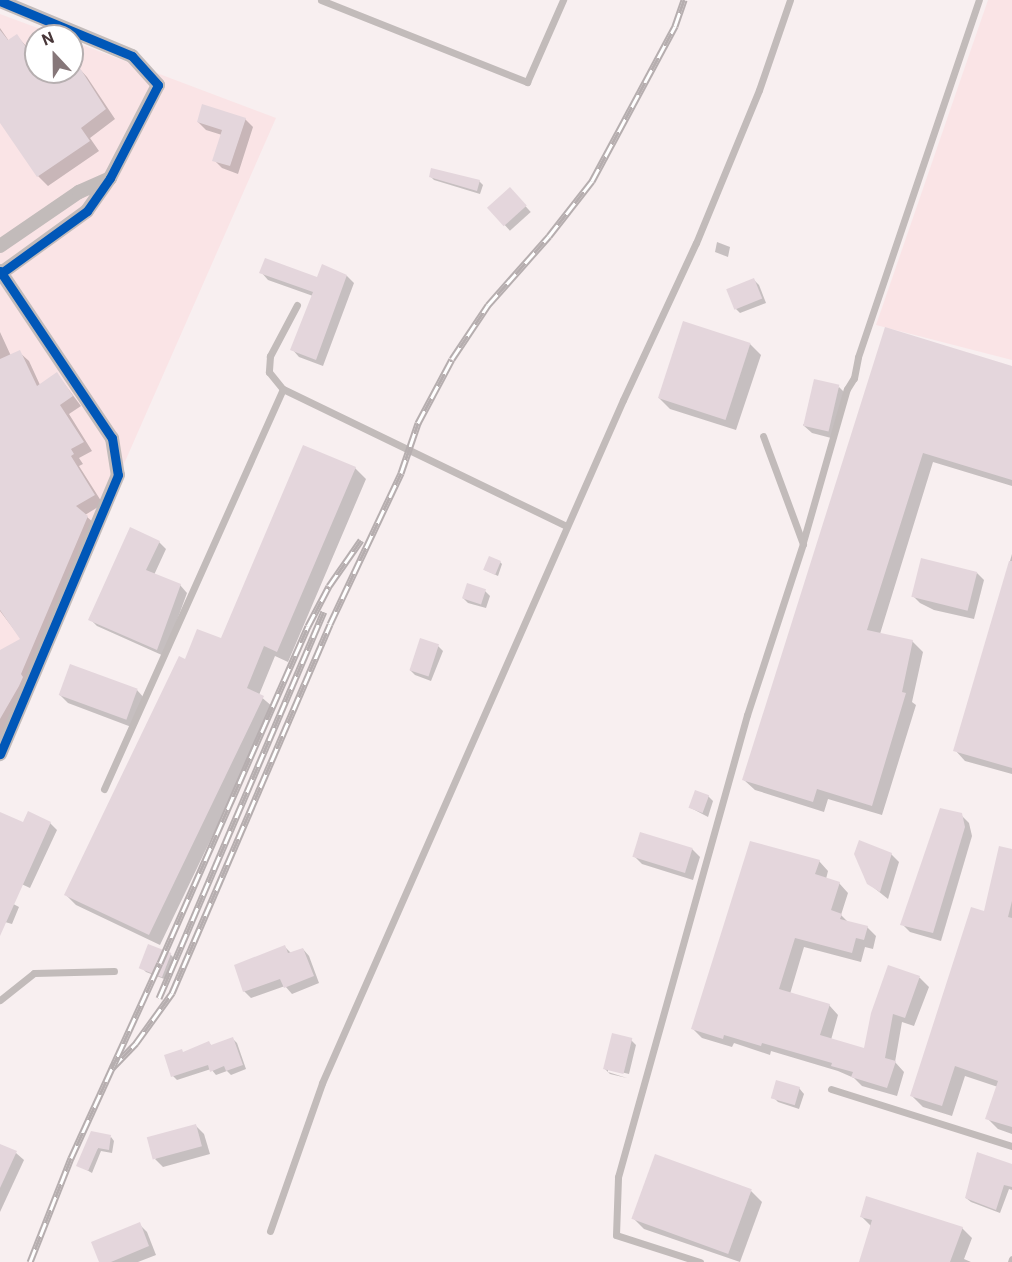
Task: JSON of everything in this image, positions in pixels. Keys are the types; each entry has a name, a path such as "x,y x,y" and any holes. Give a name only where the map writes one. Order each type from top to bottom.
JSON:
{"street":[{"path":"0,1 132,56 158,86 110,178 87,211 0,273 112,438 118,475 0,754"},
{"path":"0,246 79,192 110,178"}],"lane":[{"path":"321,0 527,82 563,0"},
{"path":"270,1231 322,1083 567,526 700,232 759,90 790,0"},
{"path":"700,1262 616,1234 618,1177 747,715 803,544 848,390 854,378 858,357 978,0"},
{"path":"297,305 270,356 269,372 283,389 567,526"},
{"path":"104,789 283,389"},
{"path":"763,436 803,544"},
{"path":"0,1000 34,973 114,971"},
{"path":"831,1089 1012,1146"}],"shaded area":[{"path":"988,0 1012,0 1012,360 876,325"},
{"path":"0,14 27,24 24,24 24,84 84,84 84,46 276,118 0,746"}],"building":[{"path":"0,30 8,40 17,34 24,44 24,84 84,84 84,74 106,109 81,128 90,141 37,177 0,123"},
{"path":"202,104 246,118 230,166 212,161 222,130 197,122"},
{"path":"431,168 480,180 477,191 429,177"},
{"path":"510,187 527,206 504,226 487,208"},
{"path":"265,258 317,277 322,264 347,275 316,360 290,350 313,292 259,273"},
{"path":"754,278 762,298 734,310 726,289"},
{"path":"683,321 751,343 725,420 658,398"},
{"path":"885,327 1012,366 1012,480 923,453 867,630 913,640 902,692 906,693 872,806 817,789 813,802 742,780"},
{"path":"20,350 37,386 57,372 73,396 60,405 84,442 71,449 74,454 71,456 95,495 76,506 88,516 21,674 23,677 0,719 0,650 20,639 0,610 0,359"},
{"path":"814,379 839,385 829,432 803,426"},
{"path":"303,445 356,467 277,652 264,646 247,688 264,696 149,935 64,895 179,656 185,659 197,629 221,638"},
{"path":"130,527 160,541 146,570 181,584 157,650 88,620"},
{"path":"489,556 501,561 495,575 483,570"},
{"path":"921,558 977,572 968,611 911,597"},
{"path":"1009,561 1012,561 1012,768 953,751"},
{"path":"467,583 486,589 481,604 462,598"},
{"path":"420,638 439,644 429,677 409,670"},
{"path":"70,664 138,689 126,720 59,695"},
{"path":"695,790 709,795 703,813 689,808"},
{"path":"940,808 962,813 965,827 933,933 900,925"},
{"path":"28,811 51,822 0,936 0,812 23,822"},
{"path":"640,832 693,848 685,873 632,857"},
{"path":"859,840 892,853 880,892 867,884 854,854"},
{"path":"750,841 820,860 815,874 840,882 831,910 842,914 840,919 868,926 864,940 856,938 852,953 795,938 779,989 830,1004 820,1035 864,1048 871,1013 888,965 920,976 905,1018 893,1014 885,1058 896,1061 887,1088 851,1077 853,1072 831,1066 832,1063 762,1043 761,1046 724,1035 723,1039 691,1029"},
{"path":"999,846 1012,849 1012,901 1008,917 1012,918 1012,1127 985,1119 998,1081 955,1066 942,1106 910,1096 971,907 984,911"},
{"path":"148,944 171,953 162,977 139,968"},
{"path":"285,945 288,953 303,948 314,976 284,988 280,979 243,992 234,965"},
{"path":"612,1033 632,1038 623,1074 603,1069"},
{"path":"233,1037 243,1065 226,1071 224,1066 210,1072 208,1065 171,1077 164,1055 182,1049 183,1052 209,1041 211,1045"},
{"path":"776,1080 800,1087 795,1105 771,1098"},
{"path":"196,1124 202,1146 153,1159 147,1137"},
{"path":"91,1131 111,1135 109,1150 98,1148 88,1171 76,1166"},
{"path":"0,1144 17,1151 0,1188"},
{"path":"977,1152 1012,1164 1012,1187 1004,1185 996,1210 965,1198"},
{"path":"655,1154 752,1189 728,1254 631,1219"},
{"path":"866,1196 963,1227 950,1262 859,1262 872,1220 860,1217"},
{"path":"140,1222 149,1246 111,1262 99,1262 91,1242"}],"railway":[{"path":"112,1068 136,1043 172,993 330,624 401,473 418,423 452,359 488,305 549,236 592,181 675,26 684,0"},
{"path":"30,1262 71,1158 160,963 308,626 329,586 361,540"},
{"path":"159,998 324,612"}],"cycle path":[{"path":"0,1 132,56 158,85 110,178 87,211 0,274"},
{"path":"0,271 112,438 118,475 0,754"}]}
